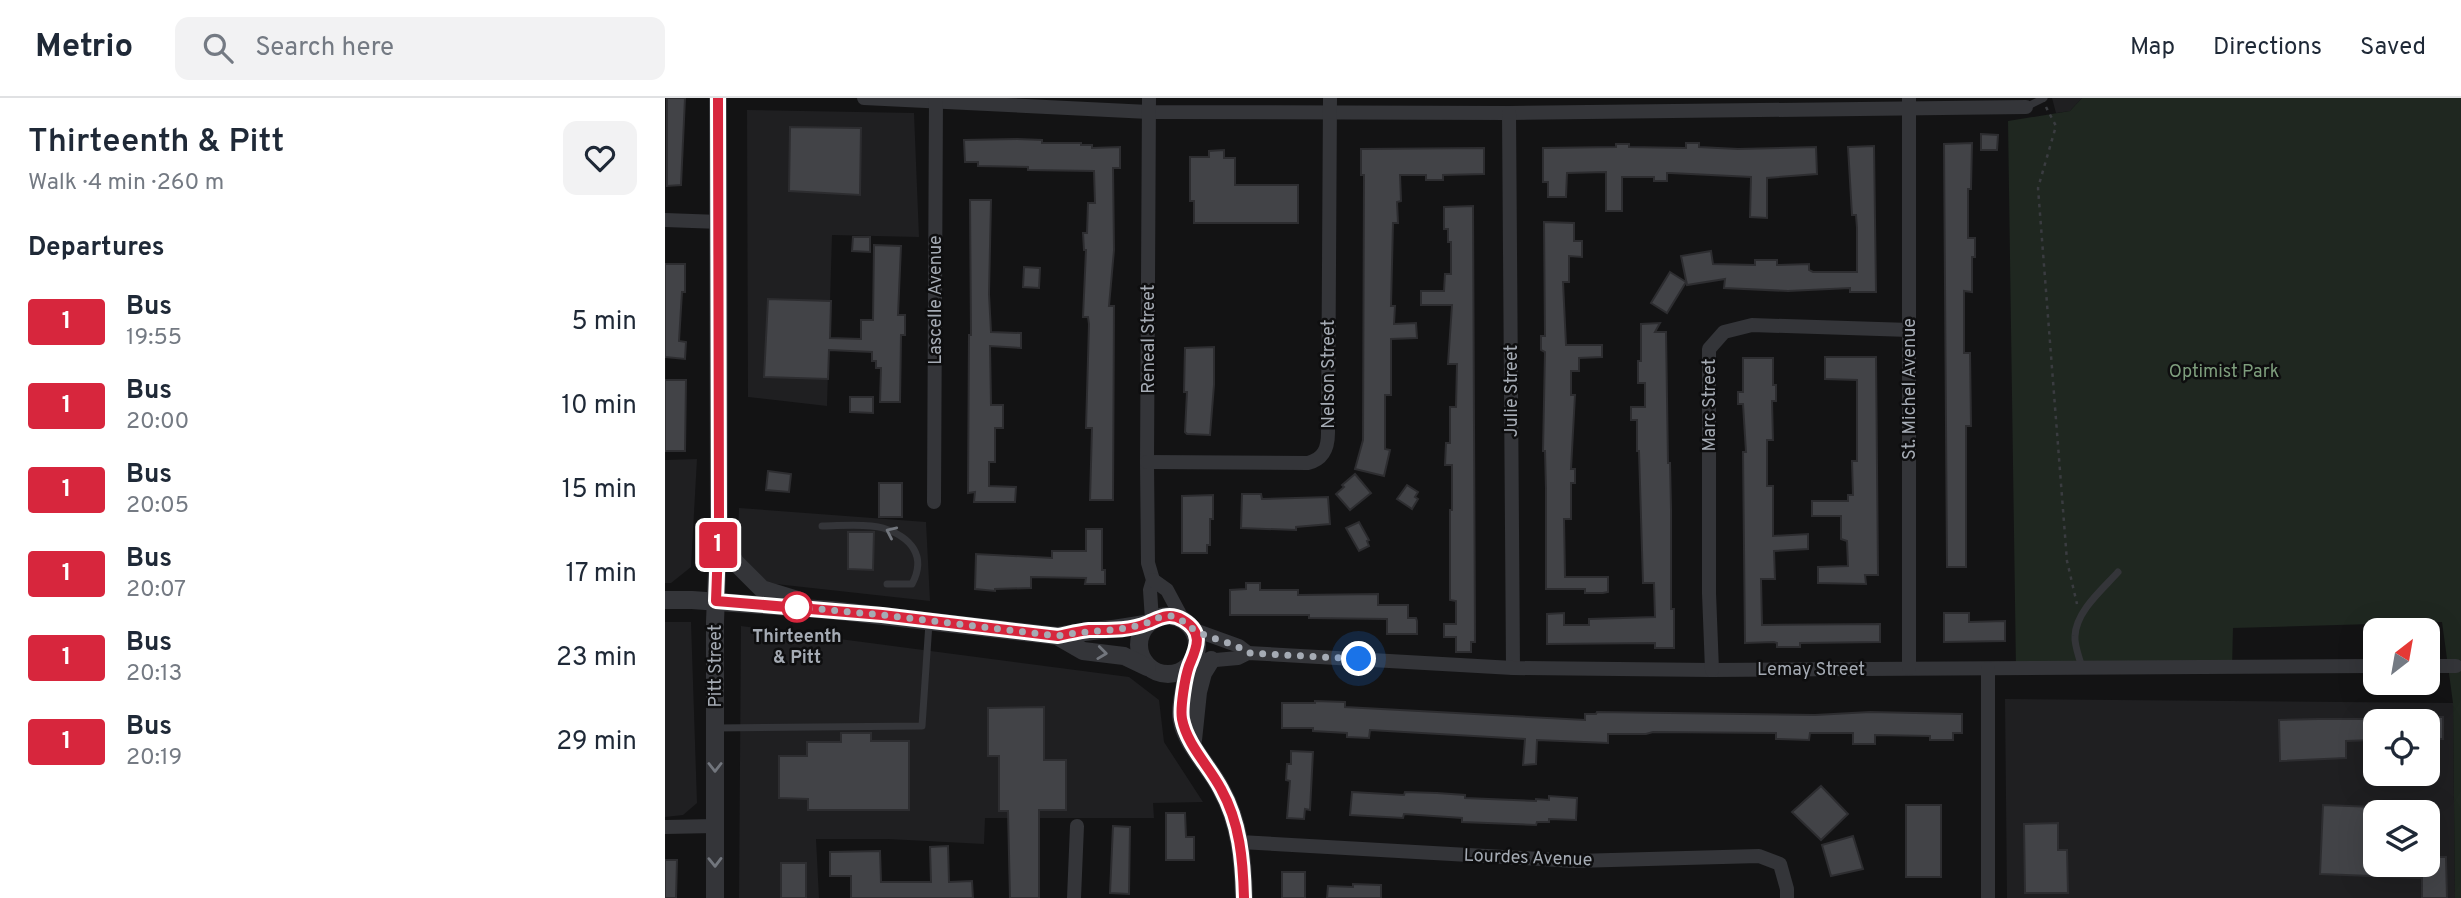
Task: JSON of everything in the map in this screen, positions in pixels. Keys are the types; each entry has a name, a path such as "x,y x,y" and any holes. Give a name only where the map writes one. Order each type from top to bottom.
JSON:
{"street":[{"name":"Pitt Street","path":"715,898 716,601 719,532 718,98"},
{"path":"864,98 1149,105 1330,114 1509,113 1697,104 1909,103 2025,107"},
{"path":"1330,98 1330,114"},
{"name":"Lascelle Avenue","path":"934,502 936,100"},
{"name":"St. Michel Avenue","path":"1909,103 1909,668"},
{"name":"Reneal Street","path":"1149,105 1147,463 1148,563 1153,580 1150,590 1150,622"},
{"name":"Julie Street","path":"1509,113 1513,668"},
{"name":"Nelson Street","path":"1147,463 1308,463 1320,458 1326,450 1330,114"},
{"path":"665,220 720,222"},
{"name":"Marc Street","path":"1712,670 1709,593 1709,349 1724,332 1752,325 1910,330"},
{"path":"719,532 735,562 762,589 831,610"},
{"path":"1153,580 1167,590 1188,624 1197,646 1181,715 1184,730 1222,790 1236,824 1244,898"},
{"path":"665,600 831,610 1058,636 1086,630 1117,630 1165,616 1188,624"},
{"path":"1147,667 1138,645 1141,633 1150,622"},
{"name":"Lemay Street","path":"1188,624 1239,646 1248,653"},
{"path":"1058,636 1083,651 1124,656 1158,673 1170,675 1191,664"},
{"name":"Lemay Street","path":"1191,664 1238,658 1248,653 1513,668 1712,670 2363,666"},
{"path":"1192,743 1198,692 1203,673 1211,660"},
{"path":"2440,666 2456,666"},
{"path":"1988,669 1988,898"},
{"path":"665,827 715,826"},
{"path":"1074,898 1077,826"},
{"name":"Lourdes Avenue","path":"1240,842 1575,861 1759,856 1780,864 1787,898"}],"lane":[{"path":"2025,107 2043,99"},
{"path":"822,526 881,527 906,539 916,550 919,572 912,584 887,584"},
{"path":"2082,669 2075,636 2082,617 2094,597 2118,572"},
{"path":"715,728 922,726 929,620"}],"path":[{"path":"2043,99 2056,126 2038,188 2067,561 2074,598 2082,617"}],"shaded area":[{"path":"2052,98 2082,98 2070,111 2056,113"},
{"path":"747,110 914,113 919,237 832,235 827,406 748,397"},
{"path":"697,459 691,567 671,583 665,583 665,460"},
{"path":"739,508 926,522 930,601 758,582 737,560"},
{"path":"665,622 691,622 697,803 683,815 665,817"},
{"path":"741,626 1129,677 1159,700 1164,742 1203,802 1153,803 1154,818 985,818 984,844 888,839 816,839 819,898 739,898"},
{"path":"2005,699 2453,703 2455,898 2007,898"}],"green space":[{"name":"Optimist Park","path":"2082,98 2461,98 2461,898 2455,898 2453,703 2440,618 2363,618 2363,624 2233,628 2232,668 2016,670 2008,121 2070,111"}],"building":[{"path":"667,98 685,98 681,185 667,186"},
{"path":"790,127 861,128 860,195 789,191"},
{"path":"1981,134 1998,135 1997,150 1981,150"},
{"path":"964,140 1042,140 1042,143 1081,143 1092,145 1092,148 1120,147 1120,168 1113,168 1114,250 1109,306 1114,306 1113,500 1090,500 1092,428 1086,428 1089,324 1088,317 1083,317 1086,250 1083,233 1087,233 1088,203 1095,203 1094,171 1028,170 1028,167 978,166 978,162 965,162"},
{"path":"1686,143 1699,143 1699,147 1738,149 1816,147 1817,174 1767,178 1767,218 1750,217 1751,177 1667,173 1667,181 1654,181 1654,177 1622,177 1622,211 1606,211 1606,172 1567,173 1566,197 1548,197 1548,182 1543,182 1543,148 1616,147 1616,144 1629,144 1629,147 1686,148"},
{"path":"1972,143 1968,238 1975,238 1975,257 1972,257 1972,292 1964,291 1964,353 1970,353 1971,426 1966,426 1966,567 1947,567 1944,144"},
{"path":"1874,146 1876,292 1850,292 1850,288 1788,291 1724,288 1725,279 1687,285 1681,256 1711,251 1713,264 1755,265 1755,260 1777,260 1777,265 1809,264 1809,270 1813,272 1857,272 1857,228 1856,215 1852,215 1848,147"},
{"path":"1484,148 1484,174 1443,175 1443,180 1426,180 1426,175 1400,175 1398,223 1393,223 1391,306 1395,306 1394,324 1416,323 1417,338 1391,339 1391,395 1385,395 1385,449 1390,450 1384,476 1355,469 1363,440 1364,175 1361,175 1361,149"},
{"path":"1224,150 1224,158 1235,158 1235,185 1298,185 1298,223 1194,223 1194,201 1190,201 1190,157 1209,157 1209,151"},
{"path":"970,200 991,200 991,332 1021,333 1021,348 990,346 991,405 1003,405 1003,428 995,428 995,462 989,462 989,486 1016,487 1015,502 974,502 975,492 968,493"},
{"path":"1473,206 1475,642 1471,642 1471,652 1456,652 1456,637 1444,637 1444,624 1456,624 1456,601 1450,600 1452,465 1445,465 1446,443 1450,443 1450,407 1456,407 1457,364 1448,364 1452,305 1421,305 1421,291 1444,291 1445,274 1451,274 1451,242 1448,242 1448,229 1444,229 1444,207"},
{"path":"1544,222 1574,223 1574,241 1582,241 1582,257 1569,256 1569,282 1563,282 1566,345 1602,345 1602,357 1579,358 1579,371 1571,371 1571,395 1575,395 1571,469 1575,469 1575,483 1571,483 1571,519 1564,519 1565,577 1608,577 1608,592 1603,593 1585,593 1585,589 1546,589 1546,489 1543,451 1545,352 1541,350 1541,336 1545,336"},
{"path":"853,237 870,237 870,252 852,251"},
{"path":"874,245 901,246 898,315 905,315 905,335 901,335 900,402 880,402 881,368 876,368 876,361 872,361 872,352 829,350 828,379 764,377 768,299 831,301 830,338 861,339 861,320 873,320"},
{"path":"665,264 685,264 685,292 682,292 679,341 686,342 685,359 665,357"},
{"path":"1024,267 1040,268 1039,288 1023,287"},
{"path":"1670,272 1686,282 1667,313 1651,303"},
{"path":"1660,323 1655,332 1666,332 1674,648 1655,648 1655,643 1547,644 1547,614 1564,613 1564,625 1589,625 1589,619 1655,617 1654,583 1643,583 1637,420 1631,420 1631,407 1645,407 1645,383 1638,383 1641,324"},
{"path":"1214,347 1210,435 1187,434 1185,348"},
{"path":"1825,357 1876,357 1878,575 1865,575 1866,584 1818,583 1818,567 1848,566 1847,541 1841,539 1841,516 1812,516 1812,501 1848,501 1848,495 1853,495 1852,461 1857,461 1857,380 1825,379"},
{"path":"1743,358 1773,358 1776,401 1772,401 1773,440 1767,440 1767,486 1773,486 1773,536 1808,534 1808,549 1774,551 1775,579 1761,579 1762,625 1880,624 1880,642 1800,643 1800,647 1777,647 1774,642 1745,643 1743,452 1746,452 1743,404 1738,404 1738,392 1743,392"},
{"path":"665,380 686,380 685,451 665,451"},
{"path":"850,397 873,397 873,413 850,412"},
{"path":"768,471 791,474 789,492 766,490"},
{"path":"1355,474 1371,493 1350,510 1336,494"},
{"path":"879,483 902,483 902,517 879,517"},
{"path":"1407,485 1418,492 1415,497 1418,499 1412,509 1397,499"},
{"path":"1242,494 1261,494 1262,499 1328,497 1330,524 1296,527 1296,530 1241,528"},
{"path":"1213,495 1213,519 1210,519 1210,545 1207,545 1207,553 1182,553 1182,496"},
{"path":"1359,522 1369,540 1369,546 1359,551 1346,528"},
{"path":"1086,529 1102,529 1102,570 1105,570 1105,584 1085,584 1086,578 1031,577 1031,588 995,591 975,589 976,554 1052,558 1052,551 1086,551"},
{"path":"848,532 874,532 873,570 848,569"},
{"path":"1246,583 1260,583 1260,590 1298,590 1298,595 1378,594 1378,605 1408,605 1408,618 1416,618 1417,621 1417,634 1387,634 1387,619 1230,615 1230,590 1246,589"},
{"path":"1944,613 1969,613 1969,622 2005,621 2005,641 1944,642"},
{"path":"1345,702 1345,707 1585,720 1585,714 1597,712 1962,714 1962,733 1953,733 1953,740 1930,740 1930,736 1875,735 1875,744 1853,744 1853,733 1810,733 1809,740 1776,739 1776,733 1608,734 1608,743 1537,740 1536,764 1523,765 1525,739 1370,730 1369,738 1347,737 1347,733 1313,731 1313,728 1282,728 1282,703"},
{"path":"1044,707 1044,760 1066,760 1066,810 1039,810 1039,898 1010,898 1008,811 999,811 999,756 988,756 988,708"},
{"path":"2440,717 2443,717 2443,739 2440,739"},
{"path":"2363,719 2363,740 2346,741 2346,758 2280,761 2279,720"},
{"path":"841,733 871,733 871,741 909,741 909,810 808,810 808,799 779,798 779,756 807,756 807,742 841,742"},
{"path":"1291,751 1313,752 1310,810 1305,809 1304,819 1287,818 1290,781 1286,780 1287,764 1291,764"},
{"path":"1821,786 1848,814 1821,840 1792,812"},
{"path":"1352,792 1404,795 1405,792 1437,793 1465,795 1465,798 1536,801 1549,800 1549,796 1577,798 1576,820 1549,819 1549,822 1537,822 1536,825 1462,822 1462,818 1404,814 1403,818 1350,815"},
{"path":"1906,805 1941,805 1941,877 1906,877"},
{"path":"2323,805 2363,807 2363,876 2320,874"},
{"path":"1166,813 1185,813 1186,837 1194,837 1194,860 1166,860"},
{"path":"2058,823 2058,850 2067,850 2068,893 2025,893 2024,824"},
{"path":"1113,826 1130,827 1129,894 1110,893"},
{"path":"1853,836 1863,869 1831,876 1822,845"},
{"path":"948,846 949,882 972,881 973,898 851,898 851,876 830,876 830,852 880,851 881,882 931,882 930,847"},
{"path":"2440,857 2446,857 2447,898 2422,898 2422,878 2396,877 2440,877"},
{"path":"665,860 677,860 676,898 665,898"},
{"path":"781,863 806,863 806,898 781,898"},
{"path":"1282,872 1305,872 1305,898 1282,898"},
{"path":"1353,884 1381,885 1381,898 1327,898 1328,886 1353,887"}],"bus line":[{"name":"1","path":"718,98 719,520 716,601 882,615 1058,636 1086,630 1117,630 1149,623 1165,616 1183,620 1192,629 1197,640 1197,652 1189,666 1182,703 1184,730 1222,790 1236,824 1242,853 1244,898"}],"place":[{"name":"Thirteenth & Pitt","path":"797,607"}],"route":[{"path":"797,607 1058,636 1086,630 1117,630 1149,623 1159,617 1172,616 1183,620 1192,629 1239,646 1248,653 1359,659"}]}
